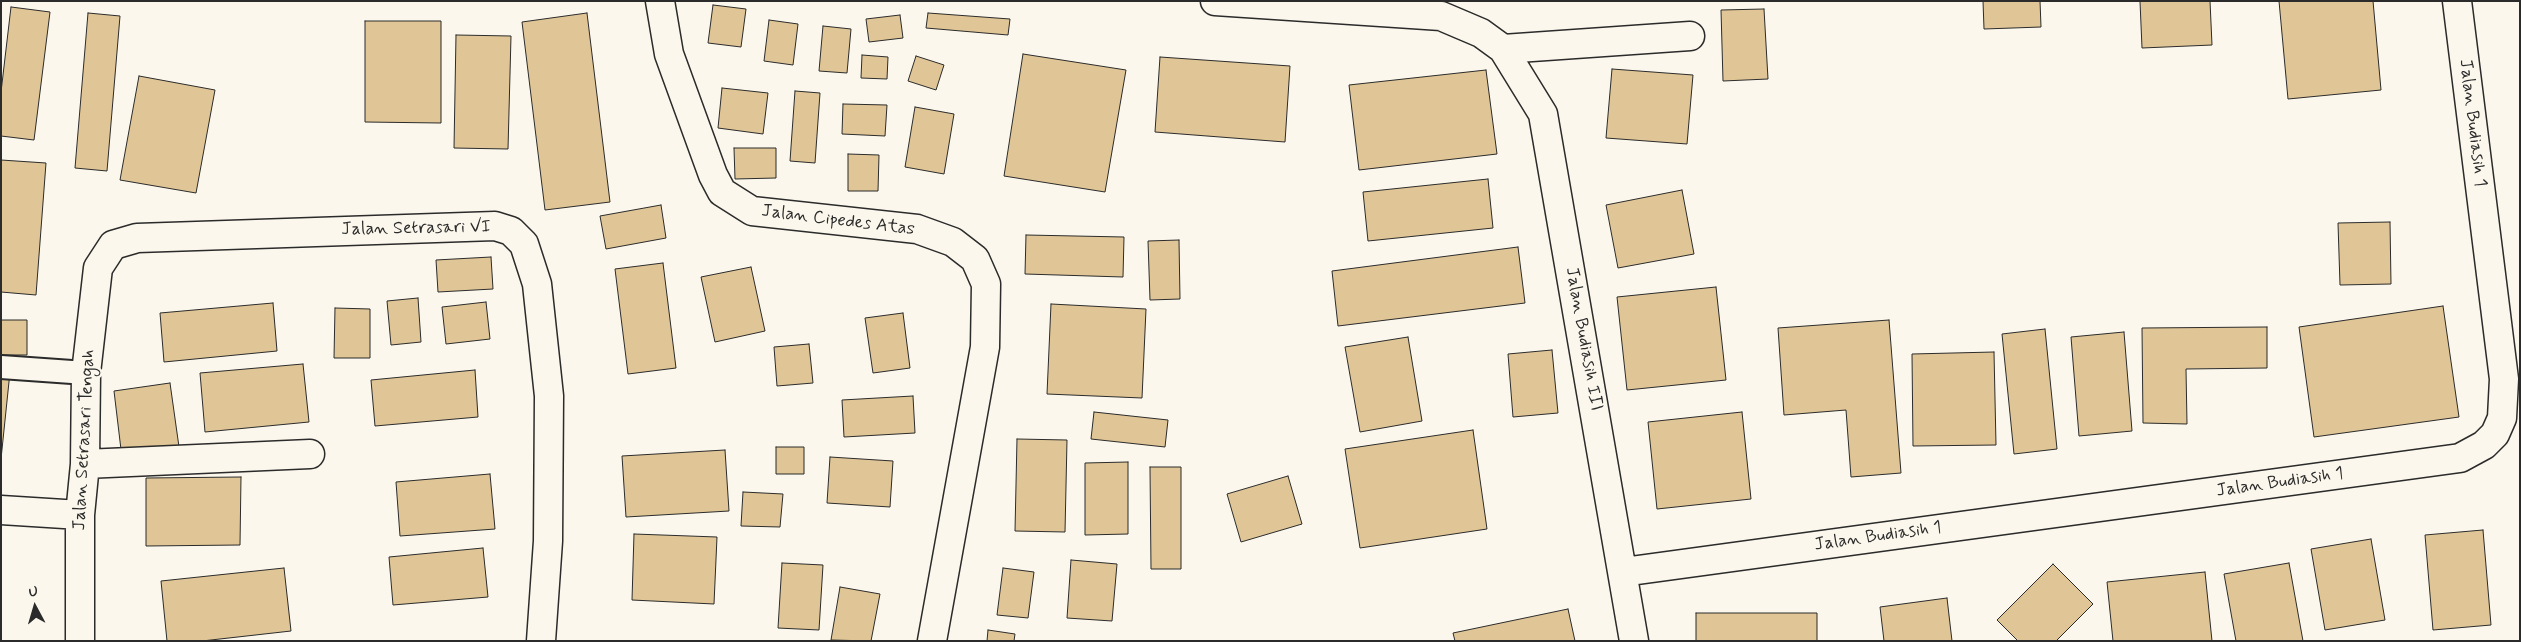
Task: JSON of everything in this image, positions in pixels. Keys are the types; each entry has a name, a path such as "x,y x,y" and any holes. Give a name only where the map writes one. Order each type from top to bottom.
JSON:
{"street":[{"name":"Jalan Cipedes Atas","path":"660,1 669,54 713,175 722,192 752,211 917,229 953,242 975,259 986,284 985,347 932,641"},
{"name":"Jalan Budiasih III","path":"1215,1 1441,16 1481,33 1503,49 1543,114 1624,572 1634,641"},
{"name":"Jalan Budiasih 1","path":"1624,572 2460,458 2484,446 2495,434 2502,418 2504,379 2458,1"},
{"path":"1503,49 1690,36"},
{"name":"Jalan Setrasari VI","path":"113,245 137,238 495,226 511,231 524,244 537,284 549,396 548,541 541,641"},
{"name":"Jalan Setrasari Tengah","path":"80,641 80,515 85,464 86,373 98,268 113,245"},
{"path":"85,464 310,454"},
{"path":"1,510 80,515"}],"lane":[{"path":"1,367 86,373"}],"building":[{"path":"1983,1 2040,1 2041,27 1984,29"},
{"path":"2140,1 2210,1 2212,45 2142,48"},
{"path":"2279,1 2373,1 2381,90 2288,99"},
{"path":"713,5 746,9 741,47 708,43"},
{"path":"11,7 50,12 34,140 1,136 1,92"},
{"path":"1764,9 1768,79 1723,81 1721,10"},
{"path":"88,13 120,16 107,171 75,168"},
{"path":"587,13 610,202 545,210 522,22"},
{"path":"928,13 1010,19 1008,35 926,28"},
{"path":"900,15 903,38 869,42 866,19"},
{"path":"769,20 798,24 793,65 764,61"},
{"path":"365,21 441,21 441,123 365,122"},
{"path":"823,26 851,29 847,73 819,71"},
{"path":"456,35 511,36 508,149 454,148"},
{"path":"1023,54 1126,70 1105,192 1004,176"},
{"path":"862,55 888,57 887,79 861,78"},
{"path":"916,56 944,65 936,90 908,81"},
{"path":"1160,57 1290,66 1285,142 1155,132"},
{"path":"1612,69 1693,75 1687,144 1606,138"},
{"path":"1486,70 1497,154 1359,170 1349,85"},
{"path":"139,76 215,90 196,193 120,180"},
{"path":"722,88 768,93 763,134 718,128"},
{"path":"795,91 820,93 815,163 790,161"},
{"path":"843,104 887,105 885,136 842,134"},
{"path":"915,107 954,114 944,174 905,167"},
{"path":"734,148 776,148 776,178 735,179"},
{"path":"848,154 879,155 878,191 848,191"},
{"path":"1,160 46,163 36,295 1,292"},
{"path":"1488,179 1493,228 1368,241 1363,192"},
{"path":"1682,190 1694,254 1618,268 1606,205"},
{"path":"661,205 666,238 606,249 600,216"},
{"path":"2390,222 2391,284 2340,285 2338,223"},
{"path":"1026,235 1124,237 1123,277 1025,274"},
{"path":"1179,240 1180,299 1150,300 1148,241"},
{"path":"1518,247 1525,303 1338,326 1332,271"},
{"path":"491,257 493,289 438,292 436,260"},
{"path":"663,263 676,368 628,374 615,269"},
{"path":"751,267 765,331 715,342 701,277"},
{"path":"1716,287 1726,380 1627,390 1617,297"},
{"path":"418,298 421,342 391,345 387,301"},
{"path":"486,302 490,339 446,344 442,307"},
{"path":"273,303 277,351 164,362 160,313"},
{"path":"1051,304 1146,309 1142,398 1047,394"},
{"path":"2443,306 2459,417 2314,437 2299,327"},
{"path":"335,308 370,309 370,358 334,358"},
{"path":"903,313 910,368 873,373 865,318"},
{"path":"1,320 27,320 27,355 1,355"},
{"path":"1889,320 1901,473 1851,477 1846,410 1784,415 1778,328"},
{"path":"2267,327 2267,368 2186,369 2187,424 2143,423 2142,328"},
{"path":"2045,329 2057,449 2014,454 2002,334"},
{"path":"2124,332 2132,431 2079,436 2071,337"},
{"path":"1408,337 1422,421 1360,432 1345,347"},
{"path":"809,344 813,383 777,386 774,347"},
{"path":"1552,350 1558,413 1513,417 1508,354"},
{"path":"1994,352 1996,445 1913,446 1912,354"},
{"path":"303,364 309,422 205,432 200,373"},
{"path":"475,370 478,417 375,426 371,380"},
{"path":"1,371 10,372 1,459"},
{"path":"170,383 180,454 122,458 114,391"},
{"path":"913,396 915,433 844,437 842,400"},
{"path":"1094,412 1168,420 1165,447 1091,439"},
{"path":"1742,412 1751,499 1657,509 1648,422"},
{"path":"1473,430 1487,529 1360,548 1345,449"},
{"path":"1017,439 1067,440 1065,532 1015,531"},
{"path":"776,447 804,447 804,474 776,474"},
{"path":"725,450 729,511 626,517 622,456"},
{"path":"830,457 893,461 890,507 827,503"},
{"path":"1128,462 1128,534 1085,535 1085,463"},
{"path":"1150,467 1181,467 1181,569 1151,569"},
{"path":"490,474 495,529 400,536 396,482"},
{"path":"1288,476 1302,524 1241,542 1227,494"},
{"path":"241,477 240,545 146,546 146,478"},
{"path":"743,492 783,494 780,527 741,526"},
{"path":"2483,530 2491,625 2433,630 2425,535"},
{"path":"634,534 717,537 714,604 632,600"},
{"path":"2371,539 2385,620 2325,630 2311,549"},
{"path":"483,548 488,597 393,605 389,557"},
{"path":"1071,560 1117,564 1112,621 1067,618"},
{"path":"782,563 823,565 819,630 778,628"},
{"path":"2289,563 2303,641 2236,641 2224,574"},
{"path":"2053,564 2093,604 2056,641 2018,641 1997,620"},
{"path":"284,568 291,631 202,641 167,641 161,581"},
{"path":"1003,568 1034,572 1028,618 997,615"},
{"path":"2205,572 2212,641 2113,641 2107,582"},
{"path":"840,587 880,594 871,641 831,640"},
{"path":"1947,598 1952,641 1884,641 1880,607"},
{"path":"1568,609 1575,641 1455,641 1453,633"},
{"path":"1696,613 1817,613 1817,641 1696,641"},
{"path":"988,630 1015,634 1014,641 987,641"}]}
